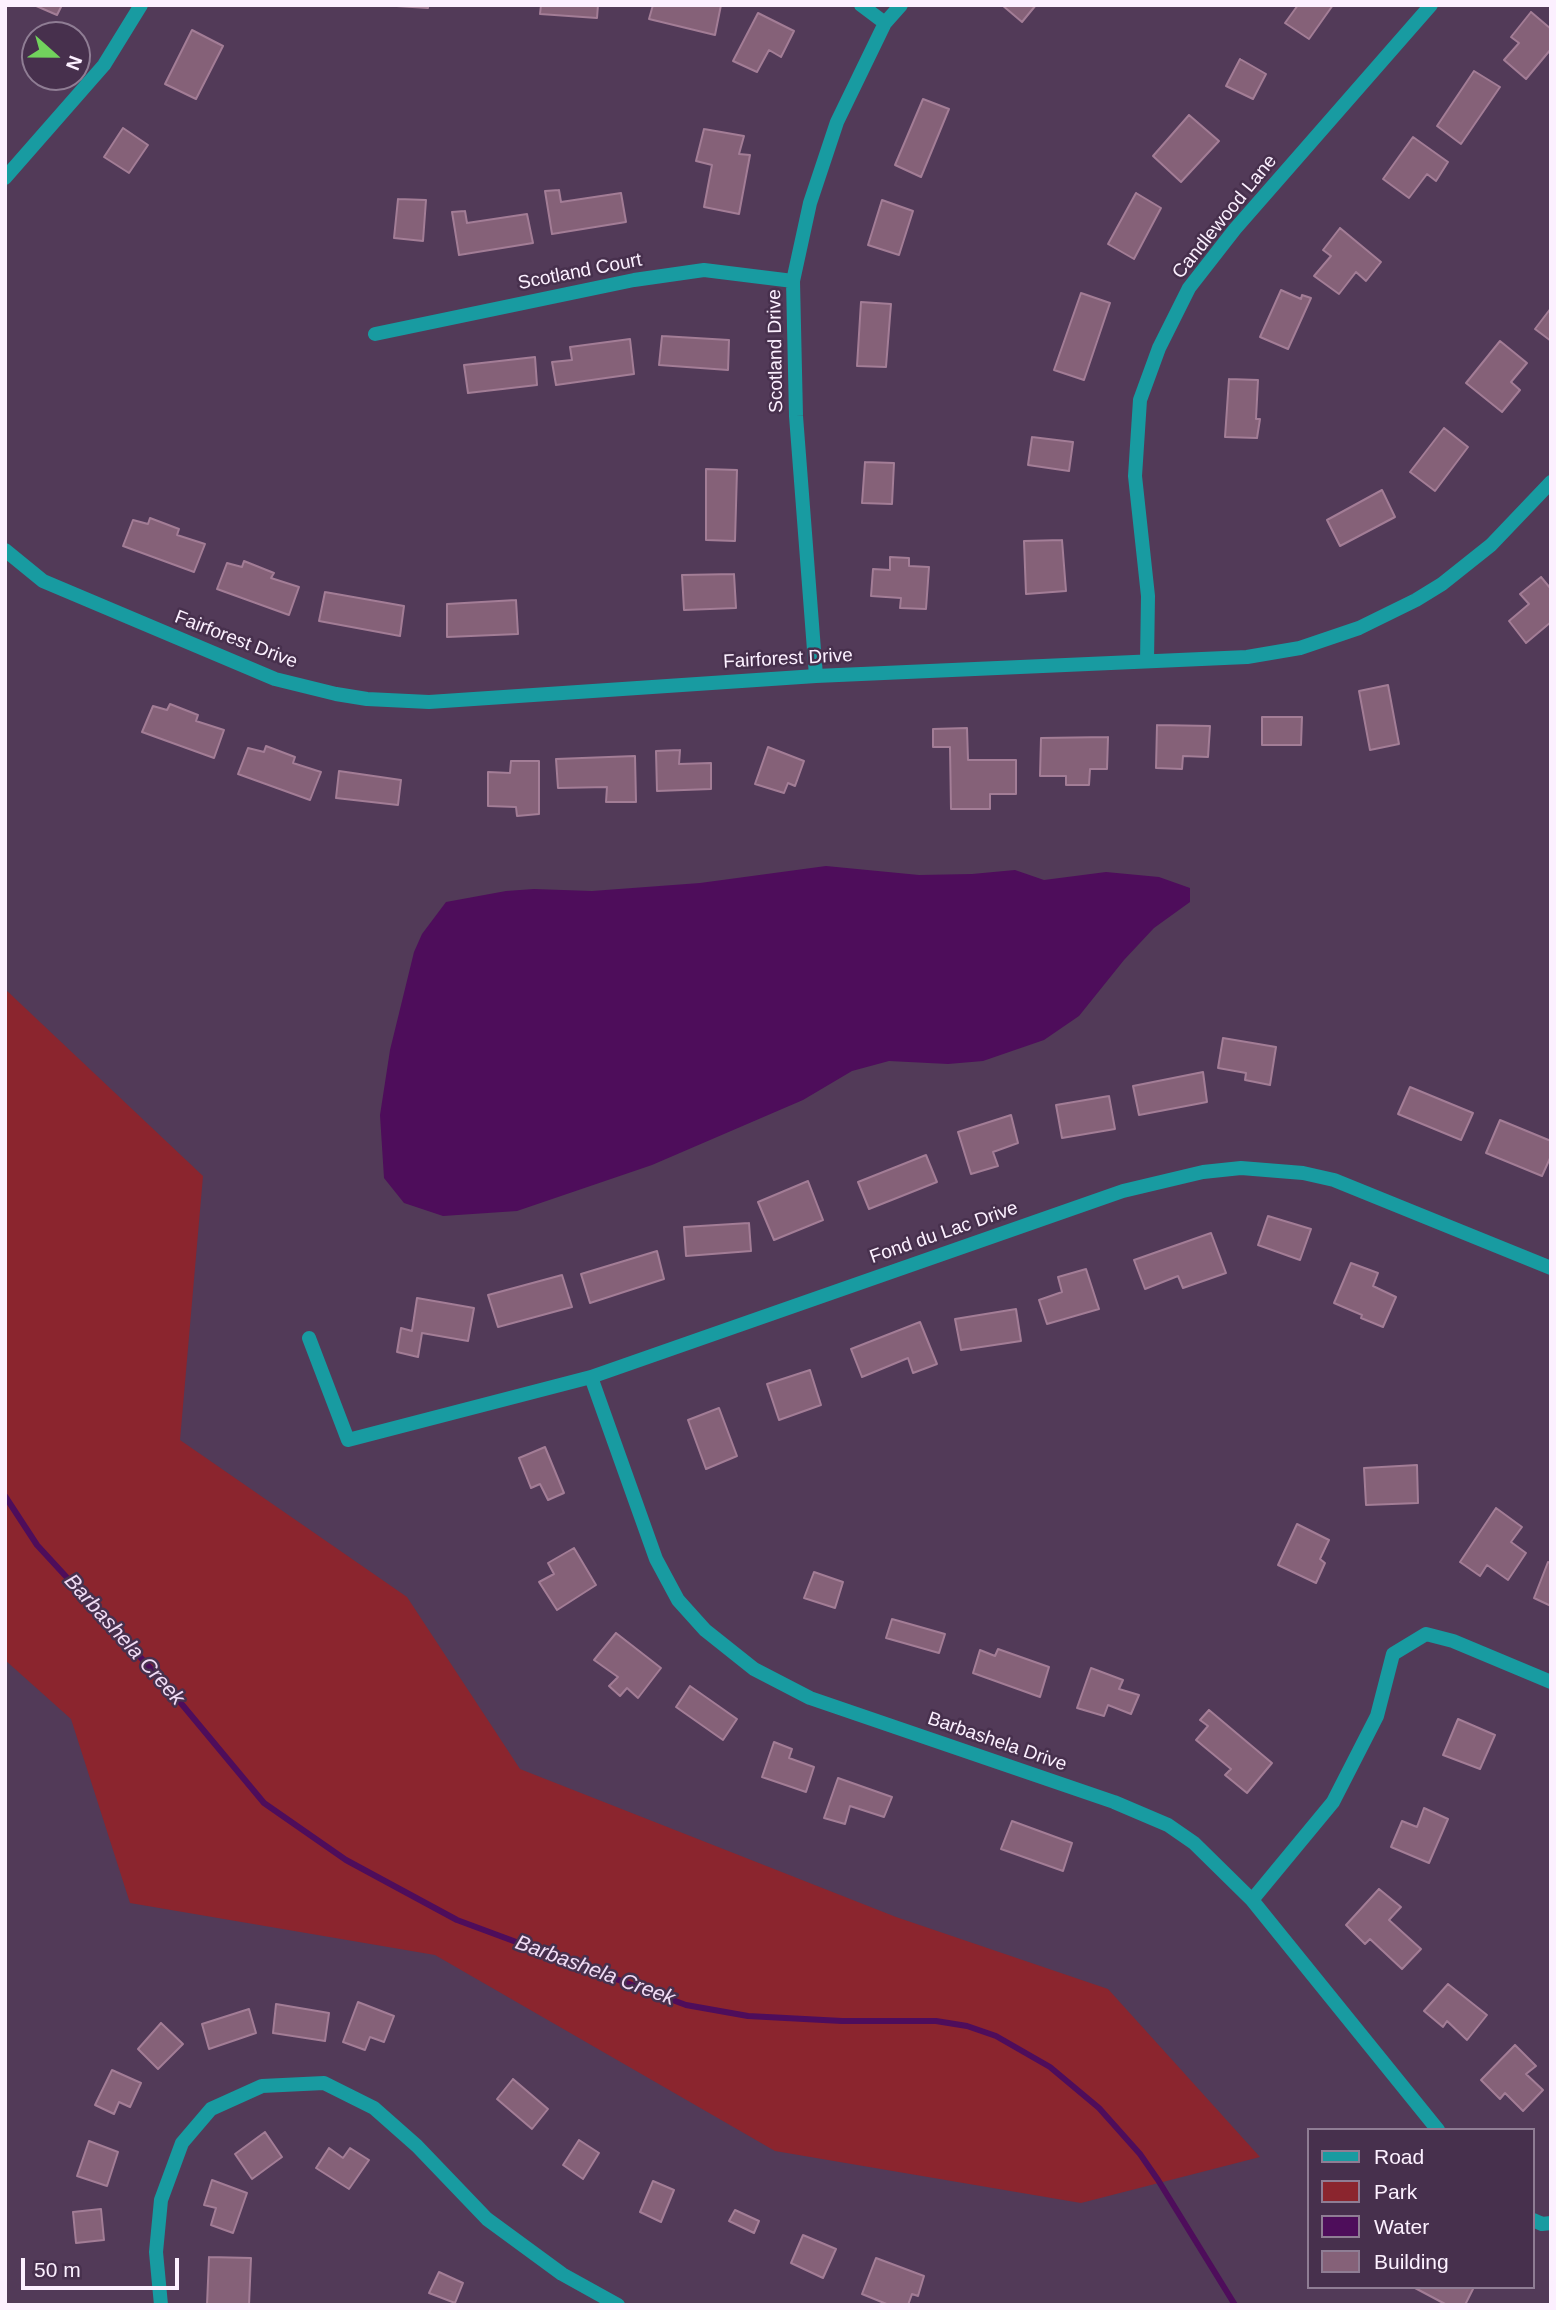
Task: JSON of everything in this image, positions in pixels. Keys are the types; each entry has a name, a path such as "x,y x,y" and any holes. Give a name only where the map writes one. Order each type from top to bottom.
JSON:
{"street":[{"path":"5,178 104,65 141,5"},
{"path":"861,5 885,23"},
{"name":"Scotland Drive","path":"816,676 796,416 793,281 810,203 837,122 885,23 901,5"},
{"name":"Candlewood Lane","path":"1147,662 1148,596 1135,477 1140,400 1159,348 1189,288 1235,229 1431,5"},
{"name":"Scotland Court","path":"375,334 634,280 704,270 793,281"},
{"name":"Fairforest Drive","path":"5,550 43,581 275,679 367,699 429,702 816,676 1247,657 1300,648 1359,628 1442,584 1491,545 1551,482"},
{"name":"Fond du Lac Drive","path":"309,1339 348,1440 591,1377 1123,1191 1203,1172 1241,1168 1272,1169 1334,1180 1551,1268"},
{"name":"Barbashela Drive","path":"591,1377 656,1559 678,1600 705,1630 754,1669 810,1698 1114,1802 1168,1825 1194,1843 1252,1900 1436,2128"},
{"path":"1252,1900 1333,1802 1377,1716 1393,1654 1426,1634 1453,1642 1551,1682"},
{"path":"161,2305 156,2252 161,2200 182,2143 211,2109 262,2086 324,2082 374,2108 417,2146 487,2219 562,2274 618,2305"}],"green space":[{"path":"5,989 203,1176 180,1440 407,1597 520,1769 896,1917 1108,1989 1260,2157 1081,2203 775,2151 435,1955 130,1903 71,1719 5,1660"}],"water":[{"path":"826,866 919,875 1015,870 1044,880 1106,872 1159,877 1190,888 1190,902 1154,928 1079,1016 1044,1040 983,1061 948,1064 889,1061 852,1071 803,1100 652,1165 517,1211 443,1216 404,1203 384,1178 380,1115 390,1050 414,952 422,934 446,902 506,891 592,891 700,883"}],"building":[{"path":"34,5 62,5 57,15"},
{"path":"381,5 428,5 428,8"},
{"path":"541,5 598,5 597,18 540,14"},
{"path":"653,5 721,5 715,35 649,19"},
{"path":"1002,5 1036,5 1022,22"},
{"path":"1298,5 1333,5 1309,39 1285,23"},
{"path":"1531,12 1551,29 1551,49 1526,79 1504,60 1519,43 1511,37"},
{"path":"758,13 794,31 781,57 769,50 757,72 733,61"},
{"path":"192,30 223,46 196,99 165,84"},
{"path":"1240,59 1266,74 1253,99 1226,86"},
{"path":"1474,71 1500,87 1461,144 1437,126"},
{"path":"923,99 949,109 921,177 895,165"},
{"path":"1189,115 1219,141 1181,182 1153,156"},
{"path":"123,128 148,145 129,173 104,157"},
{"path":"704,129 744,136 739,154 750,155 739,214 704,207 712,165 696,161"},
{"path":"1413,137 1448,162 1436,181 1427,174 1409,198 1383,179"},
{"path":"559,190 561,202 621,193 626,222 552,234 545,191"},
{"path":"1136,193 1161,208 1134,259 1108,244"},
{"path":"398,199 426,200 423,241 394,238"},
{"path":"882,200 913,211 899,255 868,245"},
{"path":"465,211 467,223 527,214 533,243 459,255 452,212"},
{"path":"1340,228 1381,262 1366,281 1356,272 1339,294 1314,276 1331,256 1323,250"},
{"path":"1281,290 1301,299 1302,295 1311,298 1288,349 1260,337"},
{"path":"1081,293 1110,303 1084,380 1054,370"},
{"path":"861,302 891,304 886,367 857,366"},
{"path":"1551,308 1551,341 1535,329"},
{"path":"662,336 729,340 728,370 659,365"},
{"path":"630,339 634,374 556,385 552,362 572,360 570,347"},
{"path":"1500,341 1527,363 1511,382 1520,390 1502,412 1466,383"},
{"path":"535,357 537,385 468,393 464,365"},
{"path":"1229,379 1258,380 1256,419 1260,419 1257,438 1225,437"},
{"path":"1444,428 1468,447 1435,491 1410,472"},
{"path":"1032,437 1073,442 1069,471 1028,465"},
{"path":"865,462 894,463 892,504 862,503"},
{"path":"706,469 737,470 735,541 706,540"},
{"path":"1382,490 1395,517 1340,546 1327,520"},
{"path":"150,518 179,529 177,535 205,544 194,572 123,546 133,520 148,524"},
{"path":"1062,540 1066,591 1026,594 1024,541"},
{"path":"890,557 909,558 909,566 929,567 926,609 900,608 901,598 871,596 873,569 890,570"},
{"path":"244,561 274,573 271,578 299,587 289,615 217,589 227,563 242,567"},
{"path":"734,574 736,608 684,610 682,575"},
{"path":"1541,577 1551,589 1551,622 1526,643 1509,621 1529,604 1520,594"},
{"path":"325,592 404,606 400,636 319,621"},
{"path":"516,600 518,634 447,637 447,604"},
{"path":"1388,685 1399,744 1370,750 1359,691"},
{"path":"170,704 198,715 196,721 224,730 214,758 142,732 153,706 167,710"},
{"path":"1262,717 1302,717 1301,745 1262,745"},
{"path":"1157,725 1210,726 1208,757 1183,756 1182,769 1156,768"},
{"path":"967,728 968,760 1016,760 1016,794 990,794 990,809 951,809 950,747 933,747 933,729"},
{"path":"1108,737 1107,769 1090,769 1089,785 1066,785 1066,776 1040,776 1041,738"},
{"path":"266,746 295,757 293,763 321,772 310,800 238,774 248,748 264,752"},
{"path":"768,747 804,761 795,786 788,783 784,793 755,784"},
{"path":"680,750 679,764 711,763 711,789 657,791 656,751"},
{"path":"635,756 636,802 606,802 607,787 558,788 556,759"},
{"path":"511,761 539,761 539,814 517,816 516,807 488,806 488,772 510,773"},
{"path":"339,771 401,780 398,805 336,798"},
{"path":"1223,1038 1276,1047 1270,1085 1245,1080 1246,1073 1218,1068"},
{"path":"1203,1072 1207,1102 1139,1115 1133,1086"},
{"path":"1410,1087 1473,1113 1461,1140 1398,1114"},
{"path":"1109,1096 1115,1129 1062,1138 1056,1105"},
{"path":"1011,1115 1018,1143 993,1152 998,1166 971,1174 958,1132"},
{"path":"1500,1120 1551,1141 1551,1156 1542,1176 1486,1153"},
{"path":"926,1155 937,1182 869,1209 858,1182"},
{"path":"808,1181 823,1220 774,1240 758,1202"},
{"path":"1268,1216 1311,1229 1300,1260 1258,1245"},
{"path":"749,1223 751,1251 686,1256 684,1227"},
{"path":"1211,1233 1226,1273 1183,1288 1178,1276 1145,1289 1134,1260"},
{"path":"657,1251 664,1279 590,1303 581,1274"},
{"path":"1351,1263 1378,1273 1373,1286 1396,1297 1383,1327 1334,1303"},
{"path":"1086,1269 1099,1309 1047,1324 1039,1300 1062,1292 1058,1277"},
{"path":"562,1275 572,1307 498,1327 488,1295"},
{"path":"417,1298 474,1308 468,1341 422,1333 418,1357 397,1352 401,1328 412,1331"},
{"path":"1016,1309 1021,1341 961,1350 955,1319"},
{"path":"920,1322 937,1364 913,1373 908,1358 862,1377 851,1349"},
{"path":"810,1370 821,1405 779,1420 767,1384"},
{"path":"719,1408 737,1456 706,1469 688,1420"},
{"path":"545,1447 564,1493 548,1500 540,1484 531,1488 519,1458"},
{"path":"1417,1465 1418,1503 1366,1505 1364,1468"},
{"path":"1496,1508 1522,1527 1511,1542 1526,1553 1508,1580 1487,1565 1480,1576 1460,1562"},
{"path":"1297,1524 1329,1540 1320,1559 1325,1563 1316,1583 1278,1565"},
{"path":"574,1548 596,1585 557,1610 539,1582 554,1574 548,1563"},
{"path":"1548,1562 1551,1563 1551,1606 1534,1598"},
{"path":"814,1572 843,1582 835,1608 804,1598"},
{"path":"892,1619 945,1634 939,1653 886,1638"},
{"path":"616,1633 661,1668 638,1698 627,1688 620,1696 609,1686 618,1677 594,1660"},
{"path":"998,1649 1049,1667 1040,1697 973,1673 980,1650 995,1656"},
{"path":"1091,1668 1123,1680 1119,1689 1139,1695 1131,1714 1108,1705 1104,1716 1077,1708"},
{"path":"690,1686 737,1719 723,1740 676,1707"},
{"path":"1209,1710 1272,1763 1247,1793 1225,1775 1231,1769 1196,1740 1208,1726 1200,1720"},
{"path":"1458,1719 1495,1735 1480,1769 1443,1755"},
{"path":"774,1742 792,1749 789,1758 814,1767 806,1792 762,1777"},
{"path":"838,1778 892,1797 884,1817 850,1806 845,1824 824,1818"},
{"path":"1424,1808 1448,1819 1429,1863 1391,1847 1402,1821 1417,1827"},
{"path":"1012,1821 1072,1843 1063,1871 1001,1849"},
{"path":"1379,1889 1401,1907 1389,1920 1421,1949 1402,1969 1370,1939 1365,1944 1346,1925"},
{"path":"1448,1984 1487,2015 1467,2040 1447,2021 1443,2027 1424,2011"},
{"path":"358,2002 394,2016 384,2042 370,2037 365,2050 343,2042"},
{"path":"276,2004 329,2013 325,2041 273,2033"},
{"path":"249,2009 256,2033 209,2049 202,2024"},
{"path":"161,2023 183,2044 158,2069 138,2049"},
{"path":"1515,2045 1536,2066 1526,2074 1543,2090 1523,2111 1505,2093 1500,2099 1481,2080"},
{"path":"112,2070 141,2083 130,2107 119,2102 114,2114 95,2105"},
{"path":"513,2079 548,2109 532,2129 497,2099"},
{"path":"265,2132 282,2157 252,2179 235,2154"},
{"path":"579,2140 599,2153 583,2179 563,2165"},
{"path":"89,2141 118,2152 107,2186 77,2176"},
{"path":"329,2148 343,2158 350,2148 369,2160 349,2189 316,2168"},
{"path":"212,2180 247,2193 233,2233 211,2225 216,2208 204,2205"},
{"path":"653,2181 674,2190 661,2222 640,2212"},
{"path":"101,2209 104,2240 76,2243 73,2212"},
{"path":"735,2210 759,2221 754,2233 729,2221"},
{"path":"803,2235 836,2249 823,2278 791,2263"},
{"path":"209,2257 251,2258 249,2305 207,2305"},
{"path":"876,2258 924,2276 918,2296 912,2294 908,2305 889,2305 862,2294"},
{"path":"439,2272 463,2283 455,2303 429,2293"},
{"path":"1417,2289 1473,2289 1465,2305 1447,2305"}],"waterway":[{"name":"Barbashela Creek","path":"5,1496 37,1545 165,1684 264,1803 346,1860 457,1920 686,2005 748,2016 842,2021 936,2021 967,2026 996,2036 1050,2067 1099,2108 1140,2154 1235,2305"}]}
